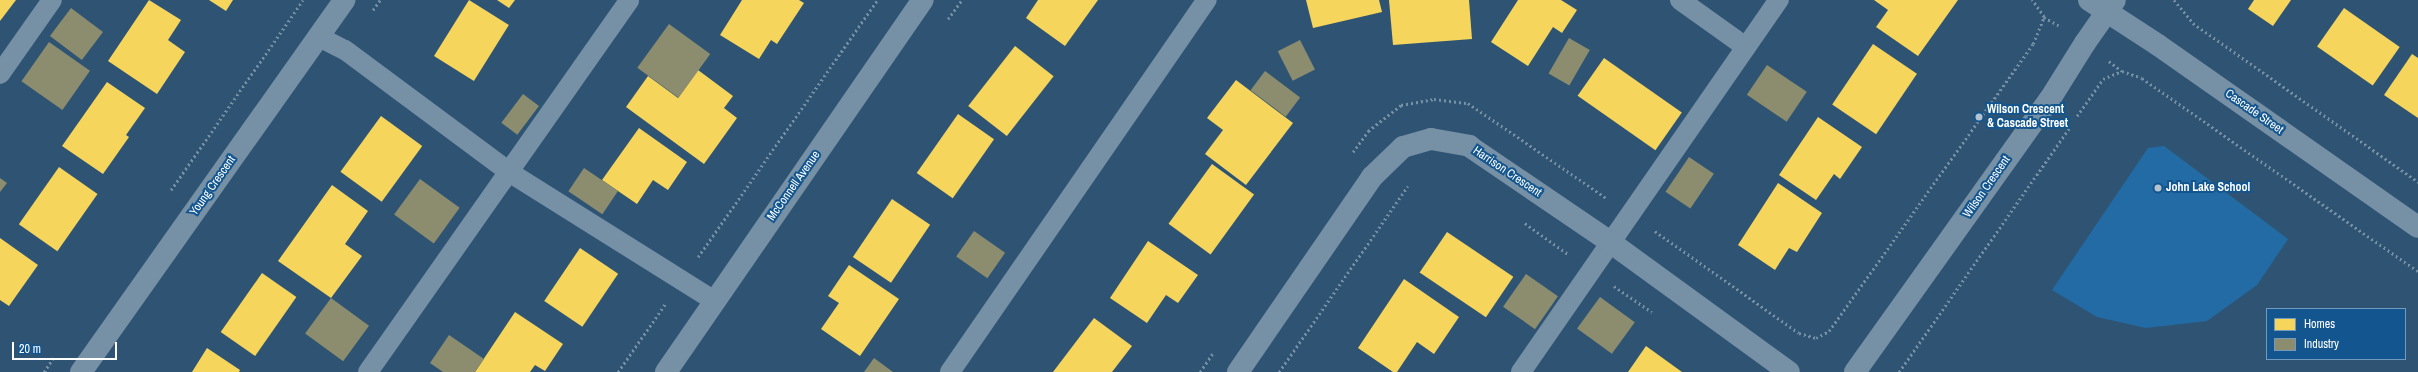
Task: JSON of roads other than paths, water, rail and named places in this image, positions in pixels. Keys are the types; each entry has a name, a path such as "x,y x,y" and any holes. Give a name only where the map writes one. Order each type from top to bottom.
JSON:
{"street":[{"name":"Young Crescent","path":"81,372 344,0"},
{"name":"McConnell Avenue","path":"666,372 923,0"},
{"name":"Cascade Street","path":"2089,0 2111,6 2158,45 2418,227"},
{"name":"Wilson Crescent","path":"1855,372 2050,99 2085,42 2111,6"},
{"name":"Harrison Crescent","path":"1238,372 1372,177 1404,147 1431,139 1469,146 1610,242 1789,372"}],"lane":[{"path":"0,74 52,0"},
{"path":"368,372 629,0"},
{"path":"950,372 1207,0"},
{"path":"1680,0 1746,47"},
{"path":"1521,372 1590,270 1778,0"},
{"path":"319,37 345,50 509,172 715,301"}],"place":[{"name":"Wilson Crescent & Cascade Street","path":"1979,117"},
{"name":"John Lake School","path":"2158,188"}]}
